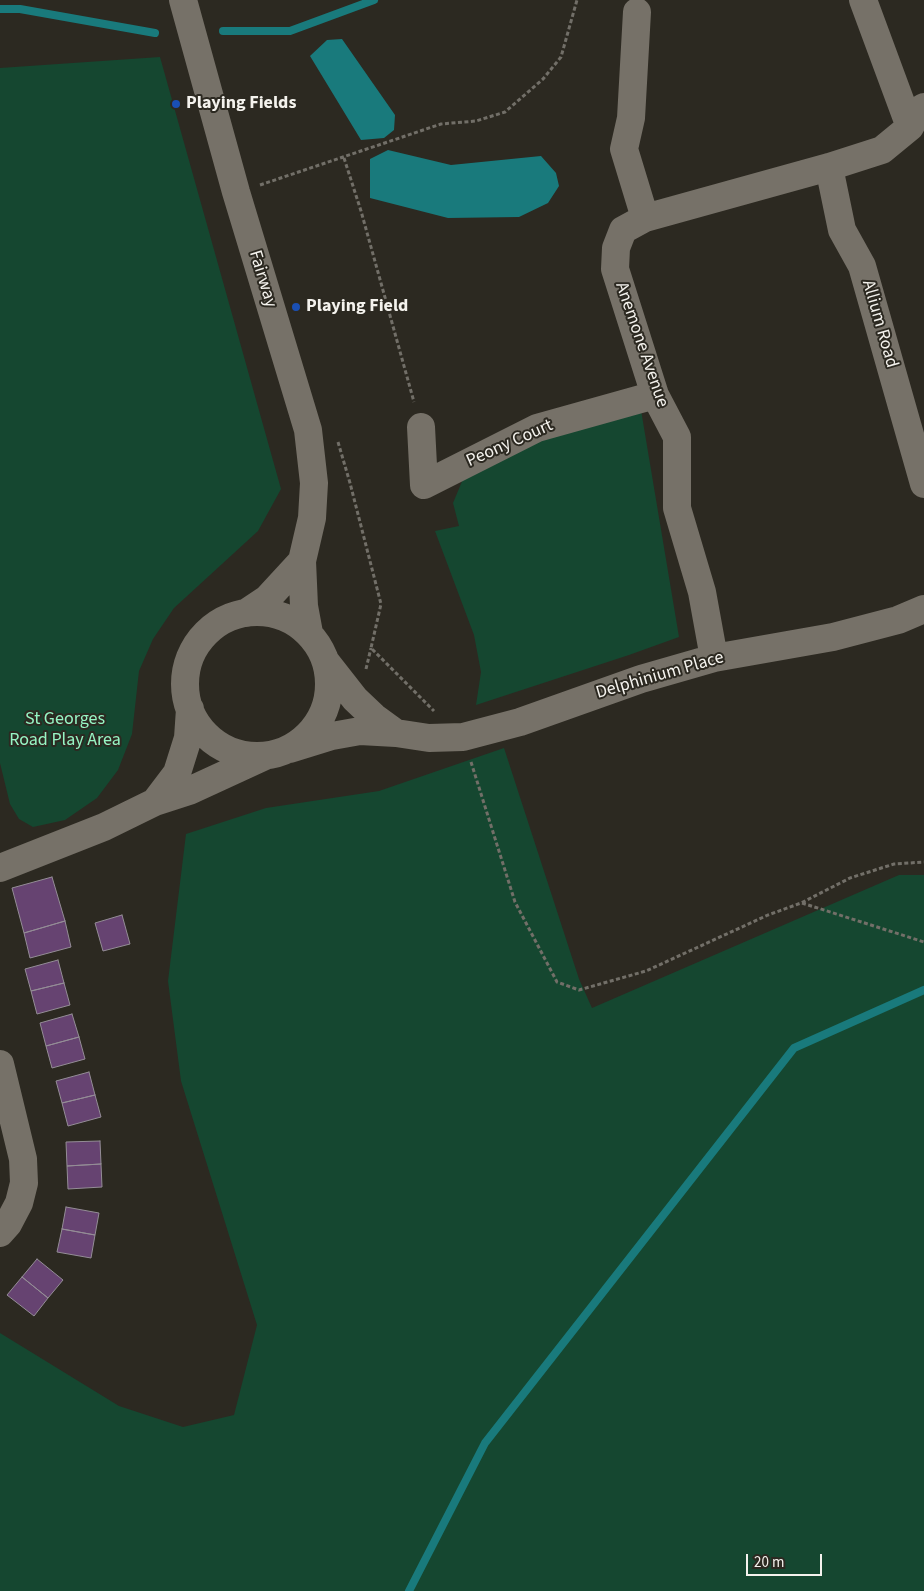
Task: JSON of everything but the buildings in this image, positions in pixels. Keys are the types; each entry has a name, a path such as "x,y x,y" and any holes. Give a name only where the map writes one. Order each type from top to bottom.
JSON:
{"street":[{"name":"Fairway","path":"183,0 236,192 308,430 314,483 312,518 302,561 304,606 308,633"},
{"path":"864,0 917,117"},
{"path":"637,12 631,118 624,149 645,218"},
{"name":"Anemone Avenue","path":"714,658 702,592 677,508 677,437 655,396 615,269 616,248 623,230 645,218 829,167 882,150 917,117"},
{"name":"Allium Road","path":"829,167 842,230 862,266 924,484"},
{"name":"Peony Court","path":"421,427 424,485 537,428 655,396"},
{"name":"Fairway","path":"246,613 267,599 302,561"},
{"name":"Delphinium Place","path":"278,752 332,736 360,731 396,733 428,738 463,737 520,722 641,679 714,658 832,637 898,620 924,609"},
{"path":"2,860 104,827 155,802 188,791 278,752 310,734 324,713 330,684 323,653 308,633 288,619 271,613 246,613 222,621 204,635 191,656 185,684 190,709 198,725 215,743 232,752 278,752"},
{"name":"Delphinium Place","path":"325,660 355,699 374,718 396,733"},
{"path":"155,802 177,773 188,738 190,709"},
{"path":"0,1064 21,1150 24,1183 19,1203 8,1224 0,1232"}],"path":[{"path":"236,192 344,158 441,124 476,120 506,112 543,79 561,57 577,0"},
{"path":"344,158 361,211 421,427"},
{"path":"471,761 514,902 556,982 579,990 646,971 768,914 801,903 850,878 894,864 924,862"},
{"path":"801,903 924,942"}],"green space":[{"name":"St Georges Road Play Area","path":"160,57 281,489 258,531 174,608 153,639 139,671 132,734 118,770 97,798 65,820 33,827 19,819 10,804 0,763 0,68"},
{"path":"641,410 679,637 476,705 481,672 474,635 435,531 459,526 453,503 463,479 533,442"},
{"path":"504,748 579,979 592,1008 899,875 924,875 924,1591 0,1591 0,1333 119,1406 183,1427 234,1415 257,1325 181,1081 168,981 186,834 266,808 379,791"}],"water":[{"path":"342,39 395,115 394,130 384,138 361,140 310,56 327,40"},
{"path":"388,150 451,165 541,156 556,173 559,186 548,203 519,217 448,218 370,198 370,159"}],"waterway":[{"path":"223,31 290,31 374,0"},
{"path":"0,9 20,9 155,33"},
{"path":"409,1591 485,1443 794,1048 924,990"}],"place":[{"name":"Playing Fields","path":"176,104"},
{"name":"Playing Field","path":"296,307"}]}
